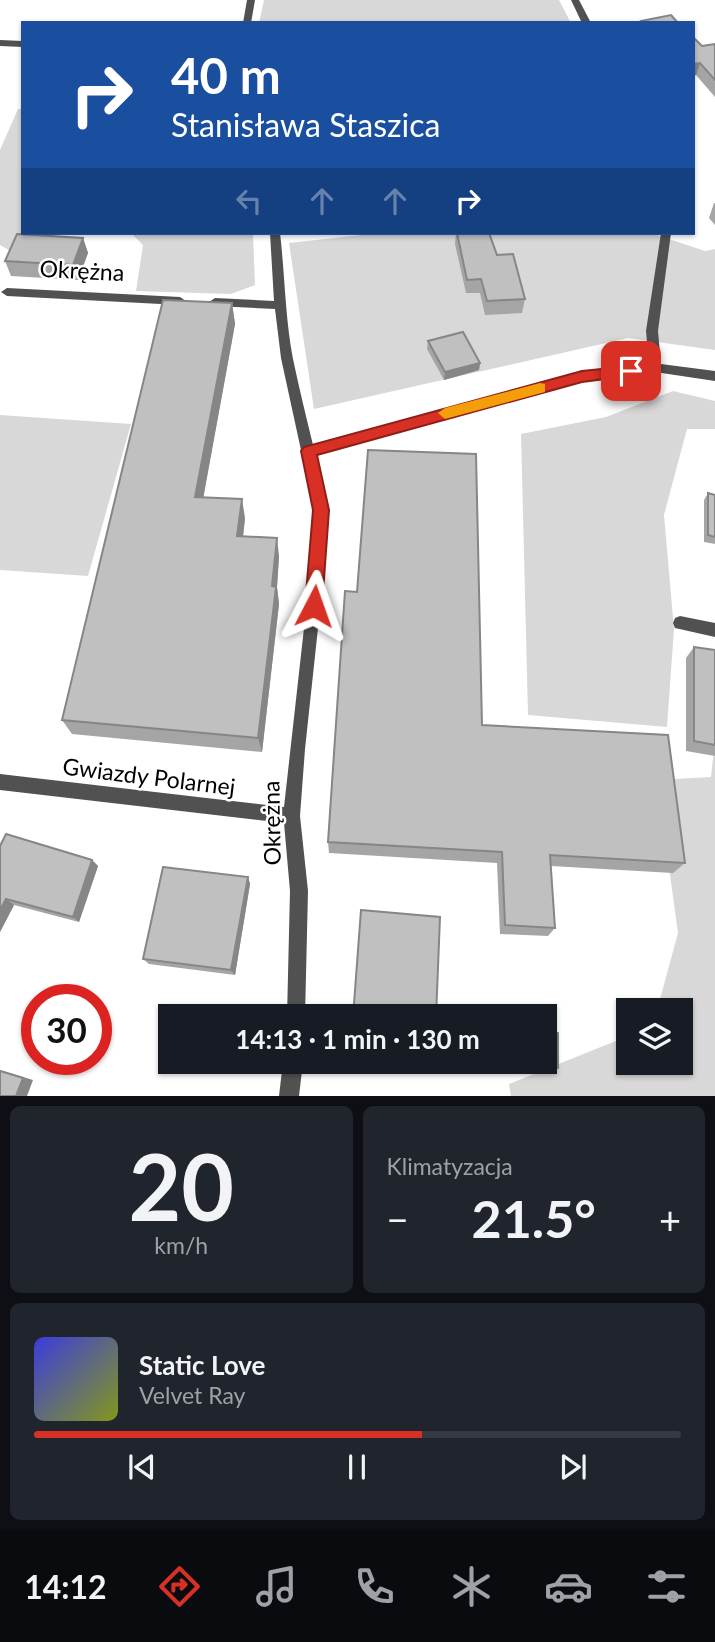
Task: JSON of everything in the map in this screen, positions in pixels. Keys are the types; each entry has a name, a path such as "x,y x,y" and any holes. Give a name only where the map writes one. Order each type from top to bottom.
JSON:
{"street":[{"path":"247,21 251,0"},
{"path":"575,0 586,21"},
{"path":"0,43 21,44"},
{"path":"275,235 280,305 291,379 321,510 314,606"},
{"path":"655,368 652,331 666,235"},
{"name":"Okrężna","path":"7,292 280,305"},
{"path":"309,451 582,376 655,368 715,376"},
{"path":"680,623 715,630"},
{"name":"Okrężna","path":"296,1004 299,891 292,816 311,628"},
{"name":"Gwiazdy Polarnej","path":"0,782 292,816"},
{"path":"289,1096 292,1074"}],"shaded area":[{"path":"264,0 559,0 570,21 259,21"},
{"path":"18,109 21,109 21,235 56,235 9,250 0,245 0,150"},
{"path":"133,235 253,235 255,285 231,294 136,291 143,245"},
{"path":"361,235 657,235 705,251 715,249 715,350 628,338 314,409 289,243"},
{"path":"673,391 715,401 715,429 687,429 664,515 674,629 667,727 528,715 521,434 606,417"},
{"path":"0,415 131,424 88,576 0,570"},
{"path":"715,740 715,1096 511,1096 509,1084 534,1074 557,1074 557,1065 616,1041 616,1075 693,1075 693,998 660,998 678,933 657,780 711,777"}],"building":[{"path":"671,15 676,21 641,21"},
{"path":"695,39 702,46 715,44 715,80 700,63 695,64"},
{"path":"17,234 83,238 73,265 5,261"},
{"path":"457,235 490,235 497,255 513,254 525,299 487,301 481,279 467,280"},
{"path":"163,300 232,303 195,497 242,499 237,536 277,538 272,586 276,587 258,738 62,720"},
{"path":"463,332 480,363 445,372 428,341"},
{"path":"368,450 476,454 482,725 668,735 685,863 550,855 555,928 505,925 502,852 328,842 345,591 357,592"},
{"path":"708,493 715,495 715,537 708,535"},
{"path":"694,647 715,650 715,745 694,741"},
{"path":"6,834 92,860 73,917 6,899 0,910 0,846"},
{"path":"163,867 248,877 231,970 143,959"},
{"path":"361,910 440,917 437,1004 354,1004"},
{"path":"557,1033 558,1033 557,1068"},
{"path":"0,1071 23,1078 16,1096 0,1096"}],"tunnel":[{"path":"311,628 314,606"}],"slow traffic":[{"path":"445,413 540,388"}],"route":[{"path":"314,606 321,510 309,451 582,376 631,371"}]}
